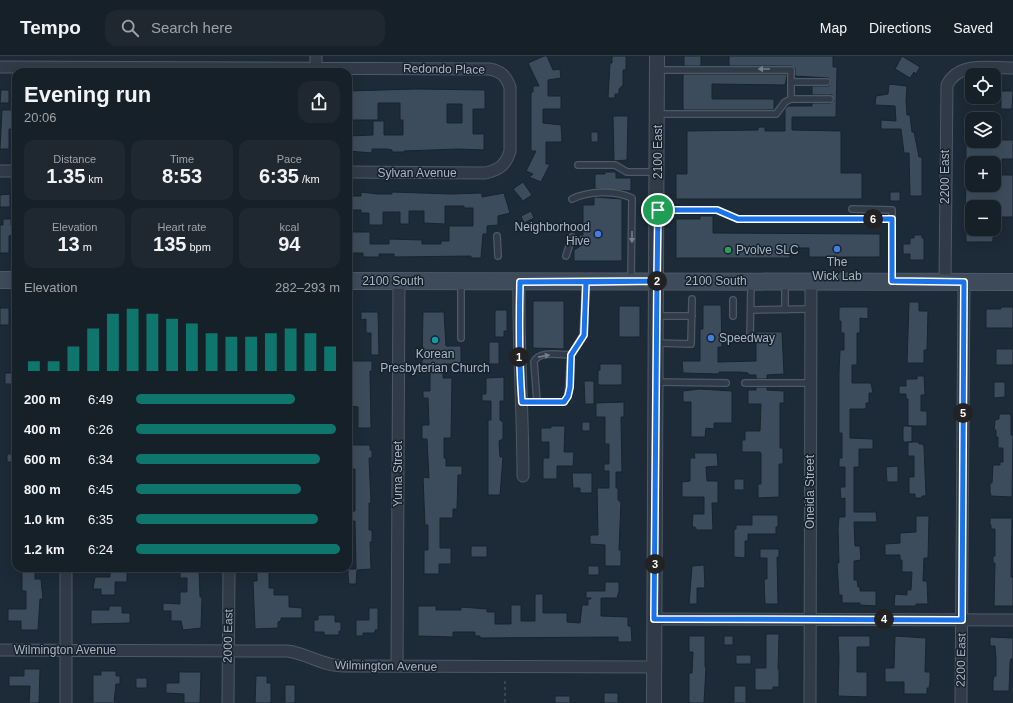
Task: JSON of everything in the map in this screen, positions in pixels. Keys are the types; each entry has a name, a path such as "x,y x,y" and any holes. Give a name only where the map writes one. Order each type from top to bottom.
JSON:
{"main road":[{"path":"0,280 12,280"},
{"name":"2100 South","path":"352,281 1013,282"}],"street":[{"path":"316,56 316,68"},
{"name":"2100 East","path":"654,703 658,210 657,63"},
{"name":"Redondo Place","path":"0,67 105,68"},
{"name":"2200 East","path":"945,281 946,92 950,79 955,74 971,68 1013,68"},
{"name":"Redondo Place","path":"352,70 489,69 502,73 507,79 510,87 510,151 508,159 502,166 485,173"},
{"path":"0,171 12,171"},
{"name":"Sylvan Avenue","path":"352,172 485,173"},
{"name":"Yuma Street","path":"397,666 399,281"},
{"name":"Oneida Street","path":"810,703 811,281"},
{"path":"520,282 519,360 522,402 523,476"},
{"name":"2200 East","path":"961,703 964,282"},
{"path":"66,572 66,703"},
{"name":"2000 East","path":"228,703 229,572"},
{"path":"654,619 1013,620"},
{"name":"Wilmington Avenue","path":"0,650 287,650 300,653 323,663 337,666 654,667"}],"lane":[{"path":"657,63 792,70 791,99"},
{"path":"791,82 827,82"},
{"path":"658,114 776,114 785,102 791,99 830,99"},
{"path":"578,165 615,165 627,172 658,172"},
{"path":"572,199 583,194 623,194 632,198 631,281"},
{"path":"852,209 892,210 892,281"},
{"path":"658,210 717,210 738,219 892,219"},
{"path":"498,236 498,256"},
{"path":"566,256 572,237"},
{"path":"750,339 751,281"},
{"path":"785,281 785,310"},
{"path":"461,282 461,338"},
{"path":"522,402 564,402 568,396 571,355 584,335 586,282"},
{"path":"657,343 691,344 692,299"},
{"path":"733,300 733,316"},
{"path":"751,310 811,309"},
{"path":"657,316 692,316"},
{"path":"537,402 534,362 536,358 542,355 571,355"},
{"path":"656,382 726,383"},
{"path":"745,383 811,383"}],"path":[{"path":"505,681 505,703"}],"building":[{"path":"547,56 553,70 560,69 561,78 548,80 548,96 561,96 561,109 543,109 543,123 561,125 562,142 546,142 546,164 550,164 541,182 529,177 533,174 526,171 536,151 531,151 531,92 533,92 533,86 539,86 528,63"},
{"path":"612,56 626,56 626,70 623,70 623,85 619,89 619,94 615,94 615,98 608,98 610,63 612,63"},
{"path":"684,56 701,56 701,66 684,66"},
{"path":"729,56 833,56 833,67 837,67 836,117 792,117 792,130 841,131 841,173 862,173 862,199 676,199 676,174 687,174 687,131 758,130 758,127 765,127 765,131 785,131 785,109 788,106 812,106 812,103 830,103 834,101 832,95 812,95 812,86 829,86 831,82 829,78 795,76 795,68 791,66 729,66"},
{"path":"902,56 920,67 916,74 914,72 910,78 895,69"},
{"path":"683,74 787,74 787,76 785,85 712,84 712,99 774,99 774,110 683,110"},
{"path":"889,84 907,86 907,115 910,115 912,132 914,132 919,157 922,157 922,196 910,196 909,153 904,153 901,129 881,129 881,120 896,121 895,106 875,105 876,96 888,94"},
{"path":"416,89 485,90 485,109 473,109 473,134 484,134 484,150 458,149 392,152 392,150 387,149 372,149 372,153 352,151 352,136 373,135 373,121 384,121 384,135 403,135 403,120 400,120 400,103 378,103 378,120 352,120 352,91","holes":["447,104 462,104 462,123 447,123"]},
{"path":"1,90 9,90 9,103 0,103"},
{"path":"1001,91 1013,91 1012,109 1001,109"},
{"path":"2,110 12,110 12,129 9,129 9,149 0,149"},
{"path":"613,116 628,116 627,160 614,161"},
{"path":"591,132 598,132 598,142 591,142"},
{"path":"1001,140 1013,140 1013,159 1002,159 1002,175 1013,175 1013,217 1001,217 1001,200 966,200 966,192 1001,192 1001,156 966,156 966,148 1001,148"},
{"path":"605,172 616,172 616,178 631,178 631,191 595,189 595,174 605,174"},
{"path":"523,182 532,195 523,201 513,189"},
{"path":"361,192 378,194 392,194 392,192 451,194 482,193 482,197 504,193 510,213 498,216 498,225 487,226 487,234 483,234 481,258 471,258 471,256 394,257 394,254 379,254 379,257 363,257 363,253 352,253 352,232 370,232 370,244 389,244 389,239 422,240 422,244 441,244 441,241 449,241 449,226 473,226 473,208 464,208 464,206 445,206 445,224 424,223 424,211 409,211 409,224 400,224 400,212 383,212 383,225 369,225 369,213 361,213 361,210 352,210 352,196 361,196"},
{"path":"890,192 900,192 900,201 890,201"},
{"path":"10,194 10,207 0,207 0,195"},
{"path":"594,197 622,199 622,261 574,261 574,250 579,247 579,235 583,235 583,205 594,205"},
{"path":"531,211 534,218 524,223 521,216"},
{"path":"700,216 713,216 713,233 880,234 880,257 809,257 809,248 790,248 790,258 676,258 676,219 700,219"},
{"path":"3,219 11,219 12,235 9,236 9,253 0,253 0,225 3,225"},
{"path":"914,235 922,235 922,238 924,238 924,260 910,260 910,254 903,254 903,244 910,244 910,238 914,238"},
{"path":"966,236 993,236 993,242 966,242"},
{"path":"533,301 564,301 564,349 533,348"},
{"path":"909,302 919,302 919,311 928,311 927,350 924,350 924,363 907,363"},
{"path":"703,305 721,305 722,347 718,347 718,362 756,361 756,332 782,332 784,374 767,375 767,379 756,379 756,375 749,375 748,373 740,372 719,372 719,374 683,373 682,361 700,361 700,329 703,329"},
{"path":"619,306 640,306 640,337 619,337"},
{"path":"868,307 868,319 860,318 860,333 857,333 857,365 852,365 852,383 871,383 873,393 869,393 869,403 866,403 866,409 850,409 850,438 873,439 873,449 859,449 859,467 854,467 854,512 876,512 877,522 854,522 855,546 860,546 861,560 854,561 854,580 857,580 860,591 876,591 876,606 860,605 860,603 842,603 842,595 839,595 837,563 839,563 838,528 839,517 845,517 845,498 841,499 840,487 845,487 845,467 839,467 839,458 842,458 842,433 839,433 839,372 840,350 844,350 844,333 841,333 841,321 839,321 839,308"},
{"path":"1001,307 1013,307 1013,328 986,328 986,309 1001,309"},
{"path":"0,308 9,308 9,325 0,325"},
{"path":"495,310 507,310 507,331 504,331 504,337 495,337"},
{"path":"361,312 378,312 379,355 371,355 371,333 366,333 366,319 361,320"},
{"path":"423,312 444,312 446,346 461,346 461,364 443,364 443,378 452,378 451,438 444,438 444,458 446,458 446,466 462,466 462,475 458,475 457,509 453,509 453,518 440,518 440,548 451,548 451,564 439,564 439,574 424,574 424,550 428,550 428,525 425,525 423,477 429,478 427,439 422,439 422,425 429,425 428,398 423,398 423,391 430,391 430,364 422,364"},
{"path":"489,342 499,342 499,364 489,364"},
{"path":"996,349 1013,349 1013,365 996,365"},
{"path":"352,361 372,361 372,371 370,371 371,428 358,428 358,407 352,406"},
{"path":"600,364 622,364 622,385 598,385 598,370 600,370"},
{"path":"5,373 12,373 12,384 5,384"},
{"path":"917,376 924,376 925,395 921,395 921,411 927,411 927,426 908,426 908,399 906,399 906,394 899,394 899,386 906,386 906,379 917,379"},
{"path":"504,377 504,401 500,401 500,420 503,422 503,439 499,441 500,457 503,457 500,495 488,495 488,420 491,420 491,401 482,401 482,394 486,394 486,378"},
{"path":"584,381 594,381 594,404 585,404"},
{"path":"994,382 1005,382 1005,397 994,398"},
{"path":"756,387 767,387 767,390 784,391 784,403 780,403 780,448 783,448 783,464 779,464 779,497 758,498 758,484 761,484 761,453 742,452 742,440 745,440 745,431 760,431 761,404 748,404 748,390 756,390"},
{"path":"700,389 732,391 732,423 714,423 714,429 706,428 705,437 691,437 691,402 683,402 683,391"},
{"path":"624,402 624,417 621,417 622,472 616,472 618,500 621,502 619,550 621,550 621,566 605,566 605,545 590,544 590,535 598,535 597,488 609,488 609,471 604,471 604,464 609,464 609,444 605,444 605,417 596,417 596,403"},
{"path":"999,414 1010,414 1011,417 1011,435 1013,435 1012,497 991,496 990,492 993,465 1000,465 1000,462 1003,462 1003,448 998,448 998,437 996,437 996,430 994,430 995,420 999,419"},
{"path":"582,422 590,422 590,431 582,431"},
{"path":"551,426 565,426 564,452 574,452 573,466 557,466 557,479 543,479 543,458 549,458 549,442 541,442 541,428 551,428"},
{"path":"903,426 912,426 912,442 903,442"},
{"path":"908,442 919,442 919,444 923,444 924,447 926,496 922,496 922,498 915,498 915,494 909,494 909,477 914,477 914,456 908,456"},
{"path":"352,445 370,445 370,450 372,450 372,458 369,458 371,503 369,503 369,530 372,530 372,542 370,542 371,569 357,570 356,584 349,584 348,572 352,572 352,569 356,569 355,521 352,521 352,511 355,511 355,469 352,469"},
{"path":"694,453 717,453 718,466 706,467 707,481 718,481 718,503 712,503 713,530 696,530 696,528 692,526 693,514 704,514 704,497 682,497 682,482 690,481 690,458 695,458"},
{"path":"7,454 12,454 12,462 7,462"},
{"path":"898,466 898,482 887,482 886,467"},
{"path":"572,473 592,473 592,493 580,493 580,488 573,488"},
{"path":"734,479 744,479 744,490 734,490"},
{"path":"752,515 778,515 778,527 776,527 776,534 748,534 748,541 745,541 745,558 734,557 734,529 736,529 736,525 752,525"},
{"path":"916,516 929,516 928,558 924,558 923,581 927,581 928,604 916,604 916,606 894,606 895,594 907,595 907,590 911,590 912,572 902,572 902,560 900,560 900,555 885,555 885,544 900,543 900,533 916,532"},
{"path":"990,518 1012,518 1011,577 1013,577 1013,606 994,606 995,563 993,563 993,556 995,556 995,529 991,529"},
{"path":"471,546 487,546 487,557 471,557"},
{"path":"760,549 779,549 779,557 777,557 778,604 765,604 764,579 767,579 767,558 760,558"},
{"path":"704,565 705,588 697,588 697,604 689,604 692,566"},
{"path":"588,566 599,566 599,575 588,575"},
{"path":"22,572 35,572 35,579 41,579 43,599 40,599 38,630 21,630 21,621 8,621 8,609 26,609 26,591 22,591"},
{"path":"110,572 127,572 127,582 115,582 115,595 101,595 101,589 93,589 95,577 110,577"},
{"path":"180,572 199,572 200,597 202,597 201,628 183,630 181,621 171,621 171,611 163,611 163,603 180,604 180,592 187,592 187,578 180,578"},
{"path":"257,572 269,572 269,588 274,588 274,595 289,595 289,607 302,608 302,618 281,618 281,621 278,622 278,628 255,629 253,581 257,581"},
{"path":"605,582 619,582 619,591 617,598 601,598 601,616 628,617 628,626 631,626 632,642 618,642 618,637 480,638 480,636 475,636 475,632 453,632 453,637 418,636 418,606 436,606 436,610 461,610 461,607 487,609 487,612 495,612 495,624 511,624 511,605 521,605 521,621 535,621 535,594 543,594 543,613 567,613 567,622 580,623 582,605 588,605 588,599 591,599 586,598 586,591 605,591"},
{"path":"109,606 122,606 122,613 130,613 130,623 91,624 91,610 109,610"},
{"path":"369,608 378,608 378,630 375,630 375,633 363,633 363,636 356,636 356,620 369,620"},
{"path":"318,615 335,615 335,622 341,622 341,631 339,631 339,635 324,635 324,632 314,632 314,620 318,620"},
{"path":"766,634 779,634 779,687 773,687 773,690 755,690 755,668 766,668"},
{"path":"689,636 705,636 706,667 704,703 689,703 689,673 692,673 693,652 689,652"},
{"path":"724,636 733,636 733,645 724,645"},
{"path":"838,636 870,636 870,647 857,647 857,672 867,672 867,697 838,696"},
{"path":"895,636 926,638 925,672 930,672 930,682 929,688 927,688 927,694 904,694 904,682 885,682 885,668 894,668"},
{"path":"990,637 1013,638 1013,659 1011,659 1010,663 1009,691 993,691 994,676 996,676 996,659 995,646 990,646"},
{"path":"736,655 751,655 751,664 736,664"},
{"path":"24,669 40,669 39,703 29,703 30,686 9,686 9,676 24,676"},
{"path":"101,671 116,671 116,676 120,676 120,684 116,684 114,703 93,703 93,675 101,675"},
{"path":"179,672 201,672 200,703 184,703 184,694 166,693 166,683 179,683"},
{"path":"256,676 267,676 267,683 271,683 271,703 255,703"},
{"path":"136,678 147,678 147,688 136,688"},
{"path":"285,685 295,685 295,703 285,703"},
{"path":"734,686 746,686 746,703 734,703"},
{"path":"604,693 618,693 618,703 604,703"},
{"path":"555,696 570,696 570,703 555,703"}],"place":[{"name":"Neighborhood Hive","path":"598,234"},
{"name":"The Wick Lab","path":"837,249"},
{"name":"Pvolve SLC","path":"728,250"},
{"name":"Speedway","path":"711,338"},
{"name":"Korean Presbyterian Church","path":"435,340"}],"route":[{"path":"658,210 657,281 586,282 520,282 519,294 519,360 522,402 564,402 568,396 570,387 571,355 574,348 584,335 586,282 643,281 657,281 654,619 962,620 964,282 892,281 892,219 738,219 717,210 658,210"}]}
